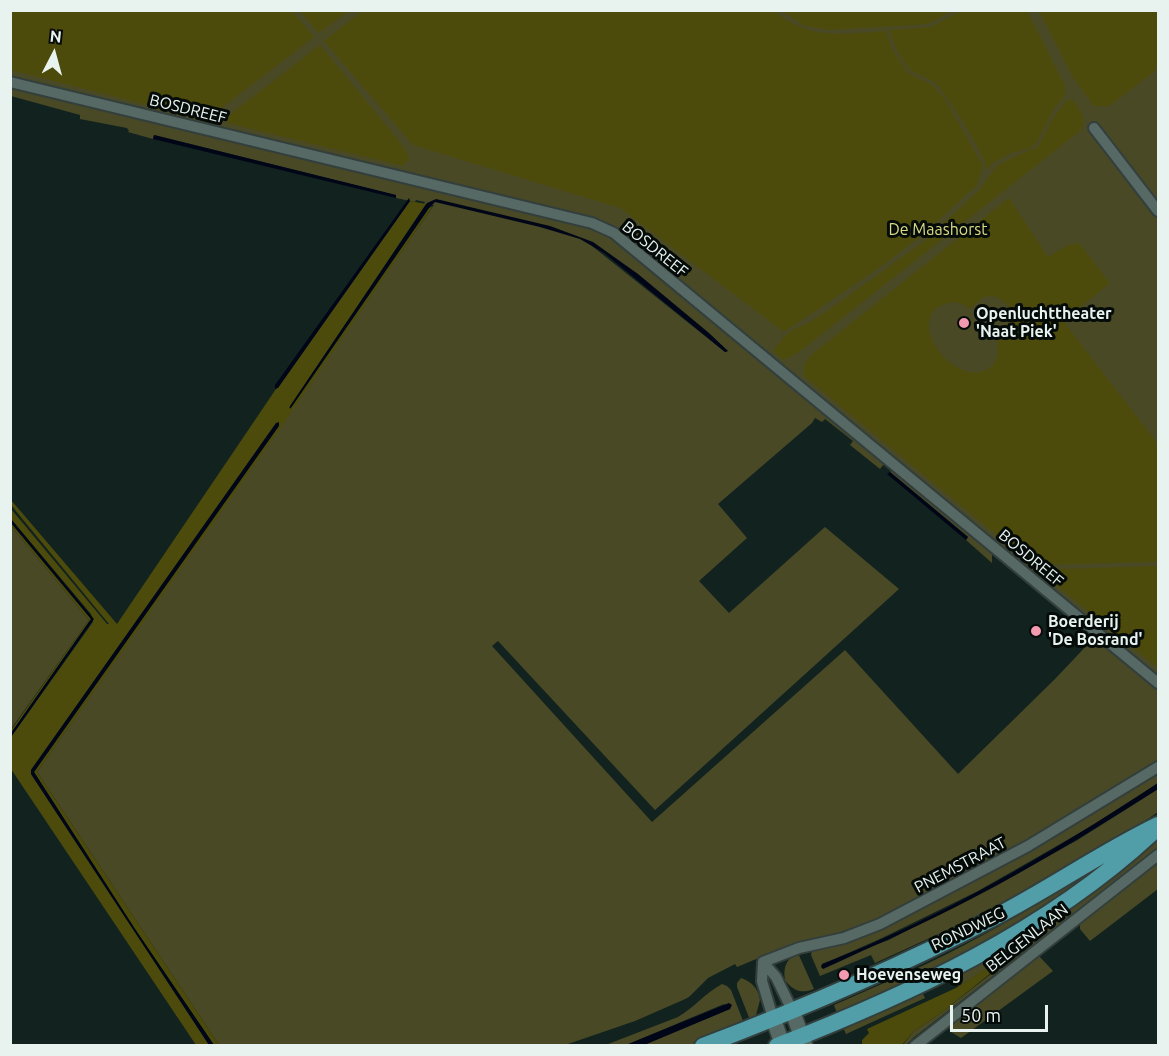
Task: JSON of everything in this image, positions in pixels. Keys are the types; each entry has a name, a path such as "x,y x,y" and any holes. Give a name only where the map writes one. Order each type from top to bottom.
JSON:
{"main road":[{"name":"RONDWEG","path":"703,1046 884,971 993,918 1126,841 1158,826"},
{"name":"RONDWEG","path":"780,1045 804,1041 994,947 1100,877 1158,826"},
{"path":"792,1010 804,1041"},
{"path":"773,1018 780,1045"}],"street":[{"name":"BOSDREEF","path":"10,82 592,223 614,233 1158,683"},
{"path":"1094,128 1158,211"},
{"name":"PNEMSTRAAT","path":"763,962 799,948 844,938 880,924 1028,846 1158,767"},
{"name":"BELGENLAAN","path":"915,1046 1158,855"},
{"path":"763,962 776,977 792,1010"},
{"path":"763,962 762,981 773,1018"}],"green space":[{"path":"364,10 774,10 800,27 813,31 841,34 886,31 892,49 908,73 931,84 943,96 983,166 977,185 920,237 876,270 784,332 620,208 413,145 324,41"},
{"path":"10,11 292,11 314,37 224,106 202,119 11,70"},
{"name":"De Maashorst","path":"11,11 1158,11 1158,686 1099,639 1158,688 1158,762 1081,811 878,920 835,934 795,943 737,967 735,964 708,978 683,1000 635,1021 565,1045 219,1045 37,772 434,205 396,198 396,195 154,135 153,139 128,132 127,128 80,119 80,115 11,96","holes":["592,246 597,247 683,312 728,351 725,352","815,418 822,422 825,419 853,441 850,445 880,469 884,464 892,470 890,472 968,537 966,540 992,563 992,552 1095,635 1088,638 1091,641 1055,679 958,774 845,650 652,822 492,646 498,641 655,810 899,589 825,527 729,613 699,581 747,538 718,504"]},
{"path":"300,11 348,11 319,33"},
{"path":"781,11 953,11 930,23 917,25 828,30 805,26"},
{"path":"960,11 1027,11 1065,86 1065,95 1053,110 1039,139 1031,148 1011,153 993,163 987,170 981,153 966,126 941,90 933,81 908,67 897,50 889,30 931,27"},
{"path":"1039,11 1158,11 1158,69 1109,106 1094,106 1073,77"},
{"path":"320,45 399,141 410,158 403,166 227,123 228,116"},
{"name":"De Maashorst","path":"1068,99 1074,101 1083,116 1080,131 799,352 784,360 773,351 794,329 807,324 833,307 926,240 978,191 997,166 1038,147 1055,115"},
{"path":"1009,198 1048,257 1068,245 1079,243 1110,283 1063,321 1158,444 1158,562 1033,565 804,376 804,365 811,355","holes":["993,296 1001,299 1010,314 1007,326 997,337 998,352 993,364 986,370 972,372 959,368 946,359 936,347 930,334 929,321 935,310 948,303 962,304 969,309 984,297"]},
{"path":"410,201 426,204 289,408 429,208 433,206 286,420 37,772 219,1045 214,1045 135,929 34,772 187,555 277,422 31,770 31,774 209,1045 196,1045 11,769 11,737 93,622 91,614 11,519 11,509 109,624 11,505 11,500 117,624 276,389"},
{"path":"11,523 91,619 11,733 89,620 11,526"},
{"path":"11,526 89,620 11,729"},
{"path":"1158,566 1158,668 1040,572 1059,569"},
{"path":"1158,772 1158,783 1090,827 978,891 821,965 889,940 1076,841 1158,789 1158,812 1109,846 993,909 875,963 871,955 820,976 811,955 812,950 991,871 1067,829"},
{"path":"1158,838 1158,848 902,1046 914,1031 941,1013 1042,934 958,987 955,979 988,955 1090,890"},
{"path":"1104,861 1104,869 985,947 838,1016 834,1005 909,972 999,927"},
{"path":"1158,861 1158,889 1090,941 1080,929 1080,923"},
{"path":"1041,933 941,1013 914,1031 902,1045 862,1045 862,1040 869,1033 867,1029 958,987"},
{"path":"798,953 814,989 798,990 791,987 785,980 786,964"},
{"path":"1039,956 1053,971 961,1038 951,1032 948,1026"},
{"path":"741,978 754,986 760,1000 756,1015 750,1020 737,987"},
{"path":"722,984 731,990 745,1026 691,1045 644,1045 730,1009 724,1004 626,1045 603,1046 678,1017"},
{"path":"923,994 925,998 846,1034 842,1025 876,1008"}],"water":[{"path":"154,135 396,195 396,198 153,139"},
{"path":"409,198 410,201 278,388 275,389 275,385"},
{"path":"436,199 550,226 593,242 638,274 728,351 725,352 604,253 580,239 435,202 290,409 427,203"},
{"path":"279,422 279,426 34,772 135,929 214,1045 209,1045 31,774 31,770 276,423"},
{"path":"890,472 968,537 966,540 887,474"},
{"path":"11,519 94,619 11,737 11,733 91,619 11,523"},
{"path":"1158,783 1158,789 1061,849 955,908 823,969 821,967 822,964 952,905 1036,859"},
{"path":"729,1003 732,1005 730,1009 644,1045 626,1045"}],"place":[{"name":"Openluchttheater 'Naat Piek'","path":"964,323"},
{"name":"Boerderij 'De Bosrand'","path":"1036,631"},
{"name":"Hoevenseweg","path":"844,975"}]}
